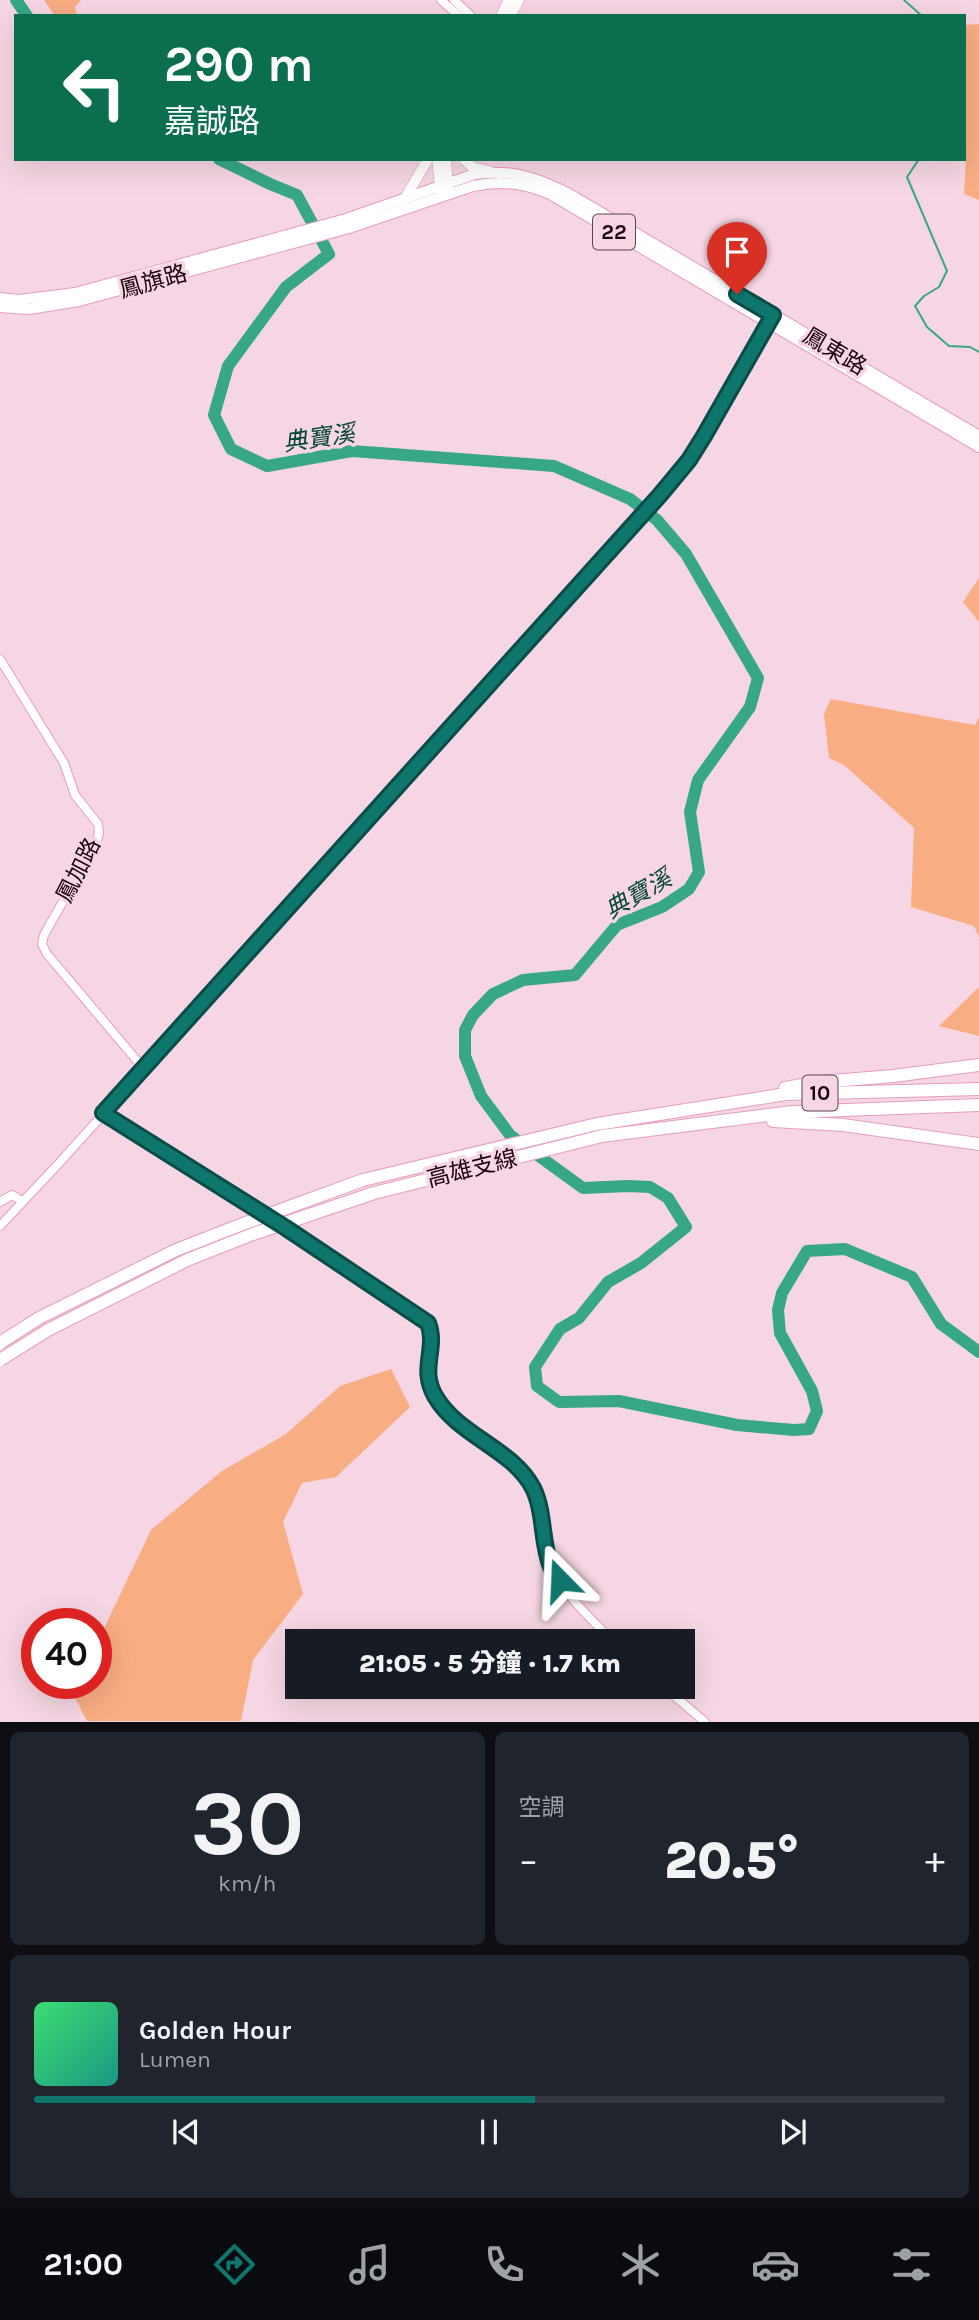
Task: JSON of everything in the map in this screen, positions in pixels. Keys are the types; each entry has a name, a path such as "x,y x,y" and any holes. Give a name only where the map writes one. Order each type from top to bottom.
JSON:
{"highway":[{"path":"663,1113 810,1083 979,1065"},
{"name":"高雄支線","path":"0,1360 48,1330 187,1260 374,1192 663,1113 786,1094 979,1089"},
{"name":"高雄支線","path":"0,1343 48,1314 176,1250 363,1180 600,1130 741,1119 792,1112 979,1105"},
{"path":"741,1119 844,1125 979,1144"},
{"path":"935,1139 979,1152"}],"main road":[{"path":"404,200 427,161"},
{"path":"437,161 444,189"},
{"path":"444,189 446,161"},
{"path":"467,161 479,170 493,172"},
{"name":"鳳東路","path":"348,224 444,189 475,174 522,174 545,181 945,422 979,447"},
{"name":"鳳東路","path":"348,224 404,200 444,189 493,182 534,187 771,319"},
{"name":"22","path":"301,236 348,224"},
{"name":"鳳旗路","path":"0,298 28,300 75,293 301,236"},
{"name":"鳳旗路","path":"0,307 29,309 79,301 301,236"},
{"name":"鳳東路","path":"945,422 979,436"}],"street":[{"path":"441,0 457,14"},
{"path":"454,0 469,14"},
{"path":"0,1226 660,495 689,460 771,319"},
{"name":"鳳加路","path":"0,659 64,763 75,796 98,824 96,843 44,935 42,944 47,954 144,1069"},
{"path":"103,1113 286,1228 428,1323 431,1331 427,1370 435,1395 468,1432 522,1473 533,1489 551,1567 569,1594 601,1629"},
{"path":"0,1202 12,1195 22,1201"},
{"path":"678,1699 705,1721"}],"shaded area":[{"path":"44,0 81,0 75,7 77,14 54,14"},
{"path":"979,24 979,200 964,194 966,25"},
{"path":"979,578 979,622 963,602"},
{"path":"831,699 975,725 979,717 979,937 974,926 911,907 914,828 844,765 829,758 824,714"},
{"path":"979,987 979,1036 939,1026"},
{"path":"391,1369 410,1407 336,1477 302,1483 283,1522 303,1594 253,1660 241,1721 87,1721 76,1699 112,1699 112,1612 151,1530 222,1471 286,1434 340,1386"}],"waterway":[{"name":"典寶溪","path":"16,0 26,14"},
{"path":"904,0 920,14"},
{"name":"典寶溪","path":"223,161 297,195 329,254 286,287 228,366 214,415 231,449 267,466 352,451 554,466 630,499 657,520 686,554 758,678 750,707 698,780 690,812 699,872 689,889 662,907 617,925 575,975 523,980 493,994 473,1015 465,1030 465,1056 481,1096 510,1135 583,1188 650,1187 668,1198 686,1227 641,1263 608,1282 579,1318 560,1329 535,1367 537,1386 559,1402 619,1401 737,1425 809,1429 817,1411 812,1391 780,1333 778,1310 782,1293 807,1251 845,1249 912,1277 941,1324 979,1352"},
{"path":"918,161 907,177 947,271 939,287 924,296 915,306 927,327 949,346 970,347 979,352"}],"route":[{"path":"560,1580 551,1567 533,1489 522,1473 468,1432 435,1395 427,1370 431,1331 428,1323 286,1228 103,1113 689,460 773,315 737,294"}]}
